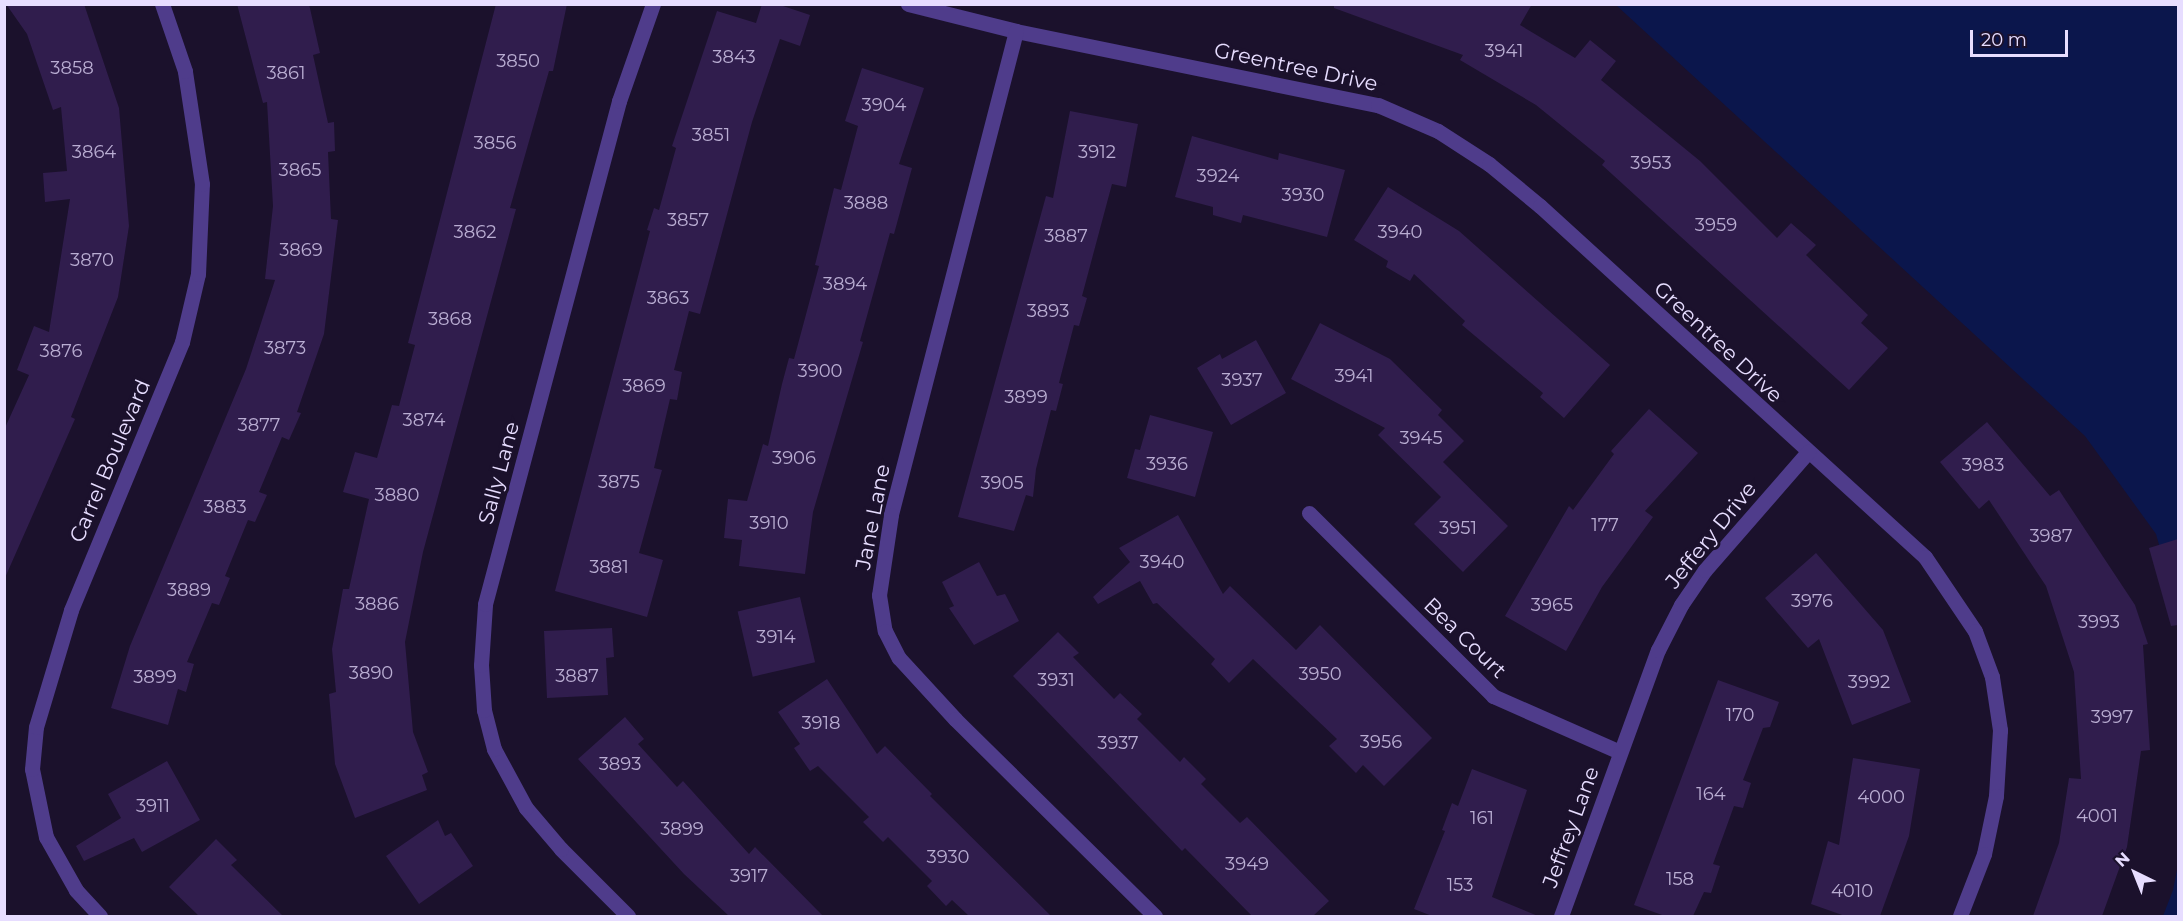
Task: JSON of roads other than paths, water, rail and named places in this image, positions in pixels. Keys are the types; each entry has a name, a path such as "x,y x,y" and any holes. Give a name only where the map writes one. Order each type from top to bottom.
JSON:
{"street":[{"name":"Carrel Boulevard","path":"100,916 76,890 50,844 32,769 36,727 71,610 182,342 198,274 202,184 185,71 162,4"},
{"name":"Sally Lane","path":"628,916 561,849 526,808 494,749 484,710 481,665 485,604 619,101 653,4"},
{"name":"Greentree Drive","path":"908,4 1016,31 1338,94 1378,105 1438,131 1489,164 1540,206 1925,557 1976,631 1992,677 2000,730 1996,796 1984,854 1960,916"},
{"name":"Jane Lane","path":"1016,31 891,515 879,595 885,631 899,658 955,719 1155,916"},
{"name":"Jeffery Drive","path":"1620,752 1658,650 1681,605 1705,570 1808,452"},
{"name":"Bea Court","path":"1309,513 1493,696 1620,752"},
{"name":"Jeffrey Lane","path":"1561,916 1620,752"}]}
